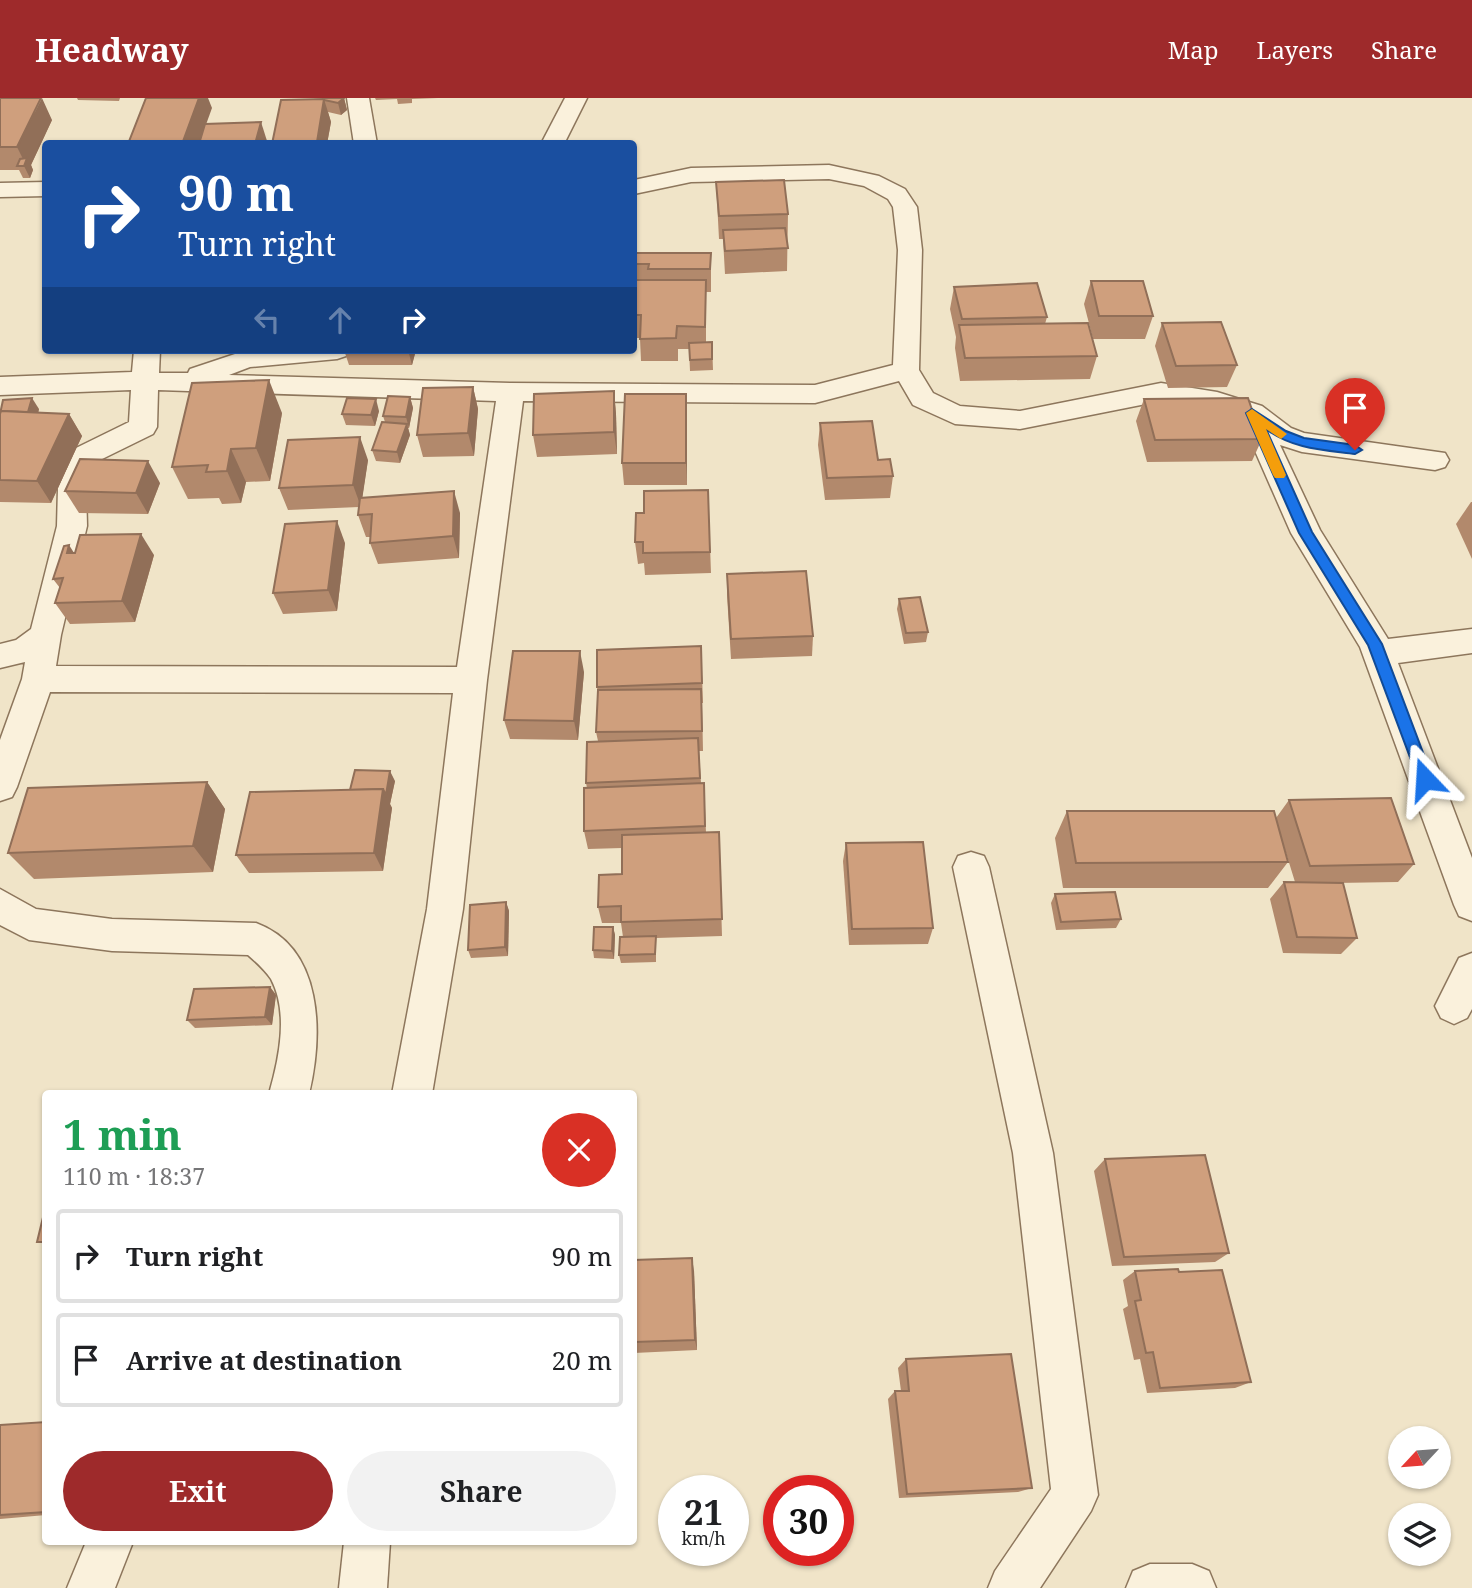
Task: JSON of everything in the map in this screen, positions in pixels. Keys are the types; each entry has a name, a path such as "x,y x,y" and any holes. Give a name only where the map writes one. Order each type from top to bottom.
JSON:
{"street":[{"path":"358,98 365,140"},
{"path":"554,140 576,98"},
{"path":"637,186 691,175 829,172 871,181 897,194 905,207 910,250 906,370 923,399 954,415 1020,419 1161,392 1217,401 1252,413 1281,435 1303,442 1434,460"},
{"path":"0,190 42,189"},
{"path":"0,786 38,679 72,526 72,488 86,455 143,427 147,354"},
{"path":"144,381 200,375 247,359 297,354"},
{"path":"0,386 144,381 511,392 815,394 906,370"},
{"path":"413,1090 445,909 471,680 511,392"},
{"path":"1252,413 1306,533 1378,653 1472,905"},
{"path":"0,656 25,650 46,635"},
{"path":"1378,653 1472,641"},
{"path":"38,679 471,680"},
{"path":"971,867 1033,1153 1075,1495 1012,1588"},
{"path":"0,905 29,924 111,935 256,939 282,965 299,1005 298,1062 290,1090"},
{"path":"1454,1006 1472,970"},
{"path":"91,1588 109,1545"},
{"path":"362,1588 367,1545"},
{"path":"1150,1588 1192,1588"}],"building":[{"path":"0,98 41,98 17,147 0,147"},
{"path":"146,98 199,98 183,140 130,140"},
{"path":"324,98 344,98 338,103"},
{"path":"324,99 317,140 273,140 281,100"},
{"path":"261,122 256,140 200,140 205,124"},
{"path":"27,158 24,166 17,166 20,159"},
{"path":"784,180 788,214 719,216 716,182"},
{"path":"785,228 788,248 725,251 723,230"},
{"path":"637,253 711,253 710,269 648,269 649,264 637,264"},
{"path":"637,280 706,280 705,327 677,326 676,338 640,339 641,315 637,315"},
{"path":"1091,281 1143,281 1153,316 1099,316"},
{"path":"1037,283 1047,317 962,319 954,287"},
{"path":"1221,322 1237,365 1176,366 1162,323"},
{"path":"1088,323 1097,356 965,358 959,325"},
{"path":"712,342 712,359 690,360 689,343"},
{"path":"269,380 256,448 231,449 227,471 206,472 208,465 172,467 192,383"},
{"path":"473,387 468,433 417,435 423,388"},
{"path":"614,391 614,432 533,435 534,394"},
{"path":"625,394 686,394 686,463 622,463"},
{"path":"388,396 410,397 406,417 383,416"},
{"path":"32,398 28,412 1,411 0,414 3,400"},
{"path":"347,398 376,399 371,415 342,414"},
{"path":"1248,398 1262,439 1155,440 1144,399"},
{"path":"1,411 69,414 37,481 0,480"},
{"path":"872,421 878,460 890,459 893,476 827,478 820,423"},
{"path":"382,422 407,424 397,452 372,450"},
{"path":"360,437 353,485 279,488 288,440"},
{"path":"80,459 148,461 136,493 65,491"},
{"path":"708,490 710,552 643,553 643,542 635,542 636,513 644,513 644,491"},
{"path":"454,491 453,536 370,543 372,514 358,515 360,498"},
{"path":"337,521 328,590 273,593 285,524"},
{"path":"141,534 122,601 55,603 63,578 53,579 64,546 69,545 67,553 75,553 80,535"},
{"path":"806,571 813,636 731,639 727,574"},
{"path":"920,597 928,632 906,633 899,599"},
{"path":"701,646 702,683 597,687 597,650"},
{"path":"513,651 580,651 574,721 504,720"},
{"path":"701,689 702,731 596,732 598,690"},
{"path":"698,738 700,778 586,783 587,742"},
{"path":"355,770 390,771 386,795 383,789 350,790"},
{"path":"207,782 193,846 8,853 28,788"},
{"path":"704,783 705,826 584,831 584,788"},
{"path":"383,789 374,853 236,855 250,792"},
{"path":"1391,798 1414,864 1310,866 1289,800"},
{"path":"1067,811 1274,811 1288,862 1076,863"},
{"path":"719,832 722,919 621,922 621,906 598,907 599,875 622,874 622,835"},
{"path":"923,842 933,928 852,929 846,843"},
{"path":"1284,882 1343,883 1357,938 1297,937"},
{"path":"1115,892 1121,919 1061,922 1055,894"},
{"path":"506,902 505,947 468,950 470,905"},
{"path":"594,927 613,927 612,951 593,950"},
{"path":"656,936 655,954 619,955 620,937"},
{"path":"270,987 265,1017 187,1020 194,989"},
{"path":"1205,1155 1229,1253 1124,1257 1105,1159"},
{"path":"42,1221 42,1242 37,1242"},
{"path":"692,1258 695,1340 637,1342 637,1260"},
{"path":"1178,1269 1179,1272 1222,1270 1251,1382 1160,1388 1153,1352 1146,1353 1135,1301 1141,1300 1135,1271"},
{"path":"1011,1354 1032,1488 907,1494 895,1391 909,1391 906,1359"},
{"path":"42,1422 42,1512 0,1515 0,1425"}],"slow traffic":[{"path":"1280,475 1252,413 1281,434"}],"route":[{"path":"1355,450 1303,442 1281,435 1252,413 1306,533 1375,644 1425,779"}]}
